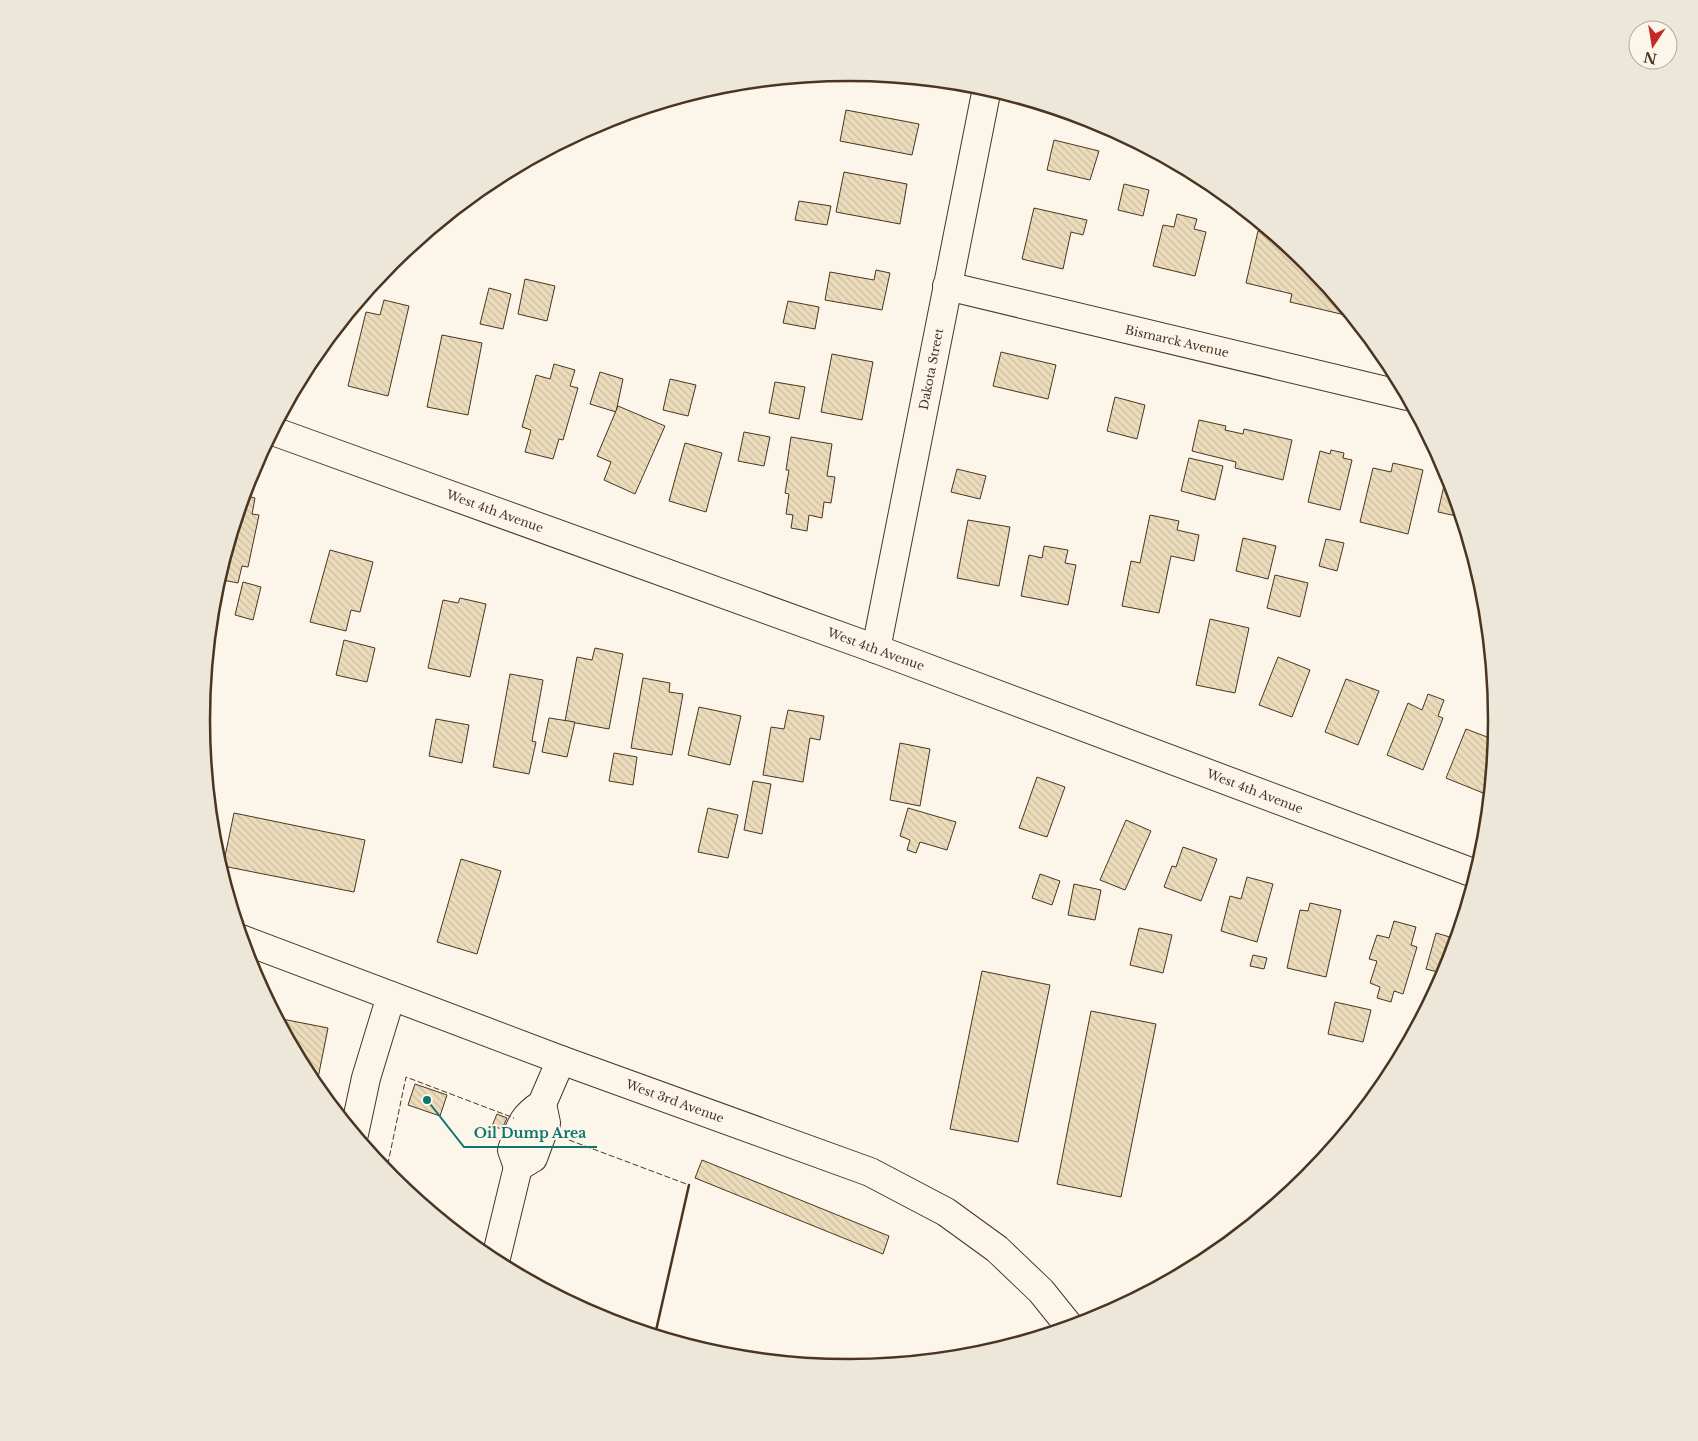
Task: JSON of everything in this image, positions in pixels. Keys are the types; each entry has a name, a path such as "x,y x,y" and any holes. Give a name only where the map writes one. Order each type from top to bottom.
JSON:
{"street":[{"name":"Dakota Street","path":"876,649 985,97"},
{"name":"Bismarck Avenue","path":"947,286 1399,394"},
{"name":"West 4th Avenue","path":"278,433 876,649 1470,872"},
{"name":"West 3rd Avenue","path":"249,941 561,1060 870,1172 946,1212 997,1249 1041,1291 1066,1322"},
{"path":"356,1127 366,1078 392,996"},
{"path":"497,1254 518,1167 512,1150 526,1115 542,1104 561,1060"}],"building":[{"path":"846,110 919,124 912,155 840,141"},
{"path":"1054,140 1099,151 1090,180 1047,170"},
{"path":"844,172 907,184 900,224 836,212"},
{"path":"1124,184 1149,190 1143,216 1118,210"},
{"path":"799,201 831,206 827,225 795,220"},
{"path":"1034,208 1087,220 1083,235 1071,232 1063,269 1022,259"},
{"path":"1177,214 1197,219 1194,229 1206,232 1195,276 1153,266 1163,225 1174,227"},
{"path":"1258,231 1260,231 1301,268 1343,314 1290,302 1292,294 1246,283"},
{"path":"876,270 890,273 882,310 825,300 830,272 874,280"},
{"path":"525,279 555,286 547,321 518,314"},
{"path":"489,288 511,294 503,329 480,324"},
{"path":"384,300 409,306 388,396 348,386 366,312 380,315"},
{"path":"788,301 819,307 815,329 783,323"},
{"path":"442,335 482,343 468,415 427,407"},
{"path":"1001,352 1056,365 1048,399 993,386"},
{"path":"832,354 873,362 862,420 821,412"},
{"path":"554,364 575,370 570,386 578,388 563,440 559,439 553,459 525,452 531,430 522,427 536,375 550,379"},
{"path":"600,372 623,379 616,412 590,404"},
{"path":"670,379 696,385 688,416 663,410"},
{"path":"775,382 805,387 799,419 769,413"},
{"path":"1115,397 1145,405 1137,439 1107,431"},
{"path":"618,406 665,426 635,494 604,480 611,462 597,456"},
{"path":"1199,420 1226,426 1225,430 1243,434 1244,429 1292,440 1283,480 1235,468 1236,462 1192,451"},
{"path":"744,432 770,437 764,466 738,461"},
{"path":"791,437 832,444 827,476 835,477 831,503 824,502 822,518 809,515 807,531 791,528 793,515 786,514 789,494 785,493 789,470 786,470"},
{"path":"685,443 722,453 706,512 669,501"},
{"path":"1331,450 1344,453 1343,458 1352,460 1340,510 1308,502 1320,451 1330,454"},
{"path":"1189,458 1223,466 1215,500 1181,491"},
{"path":"1393,463 1423,470 1408,534 1360,522 1373,468 1391,472"},
{"path":"957,469 986,476 980,499 951,492"},
{"path":"1444,486 1454,516 1438,512"},
{"path":"251,497 255,498 252,514 259,515 248,567 242,566 238,583 226,581"},
{"path":"1150,515 1179,521 1177,530 1199,535 1194,561 1171,556 1159,613 1122,606 1131,561 1140,563"},
{"path":"968,520 1010,527 999,586 957,578"},
{"path":"1243,538 1276,546 1268,579 1236,571"},
{"path":"1326,539 1344,543 1337,571 1319,566"},
{"path":"1044,546 1068,550 1065,563 1076,565 1068,605 1021,596 1029,555 1042,558"},
{"path":"330,550 373,562 360,612 351,610 346,631 310,622"},
{"path":"1275,575 1308,583 1300,617 1267,608"},
{"path":"243,582 261,587 253,620 235,615"},
{"path":"460,598 486,604 470,677 428,668 443,600 458,603"},
{"path":"1210,619 1249,628 1235,693 1196,685"},
{"path":"344,640 375,648 367,682 336,675"},
{"path":"595,648 623,654 609,729 565,721 577,657 592,660"},
{"path":"1278,657 1310,670 1292,717 1259,705"},
{"path":"510,674 543,680 532,741 536,742 529,774 493,767"},
{"path":"643,678 670,683 669,692 683,694 672,755 631,748"},
{"path":"1346,679 1379,691 1358,745 1325,732"},
{"path":"1428,694 1444,700 1438,716 1443,718 1423,770 1387,755 1408,703 1422,710"},
{"path":"699,707 741,716 730,765 688,755"},
{"path":"788,710 824,716 820,740 810,738 803,782 763,775 771,727 784,729"},
{"path":"549,718 575,722 567,757 542,752"},
{"path":"436,719 469,725 462,763 429,756"},
{"path":"1466,729 1488,737 1483,793 1446,778"},
{"path":"900,743 930,749 920,806 890,800"},
{"path":"614,753 637,757 633,785 609,781"},
{"path":"1037,777 1065,787 1047,837 1019,828"},
{"path":"753,781 771,784 762,834 744,830"},
{"path":"708,808 738,815 728,858 698,852"},
{"path":"908,808 956,822 947,850 920,842 916,853 907,850 910,840 900,836"},
{"path":"234,813 365,840 354,892 227,867 225,857"},
{"path":"1126,820 1151,831 1125,890 1100,880"},
{"path":"1183,847 1217,859 1201,901 1164,887 1172,866 1176,867"},
{"path":"461,859 501,871 477,954 437,942"},
{"path":"1040,874 1060,881 1052,905 1032,898"},
{"path":"1247,877 1273,884 1257,942 1221,931 1230,896 1241,899"},
{"path":"1074,884 1101,890 1095,920 1068,915"},
{"path":"1310,903 1341,910 1326,977 1287,968 1300,910 1308,911"},
{"path":"1394,921 1416,927 1411,945 1417,947 1403,994 1394,991 1391,1002 1377,998 1380,987 1370,983 1377,961 1369,959 1377,935 1389,938"},
{"path":"1139,928 1172,935 1163,973 1130,965"},
{"path":"1436,933 1450,937 1437,972 1426,969"},
{"path":"1253,955 1267,958 1264,969 1250,966"},
{"path":"982,971 1050,985 1018,1142 950,1129"},
{"path":"1335,1002 1371,1010 1363,1042 1328,1034"},
{"path":"1091,1011 1156,1024 1121,1197 1057,1184"},
{"path":"284,1019 328,1028 318,1077"},
{"path":"415,1084 447,1095 440,1116 408,1105"},
{"path":"497,1114 507,1118 502,1129 492,1126"},
{"path":"702,1160 889,1236 883,1254 695,1178"}],"fence":[{"path":"388,1163 406,1077 514,1118"},
{"path":"553,1134 689,1185"}],"wall":[{"path":"656,1330 689,1185"}],"place":[{"name":"Oil Dump Area","path":"427,1100"}]}
